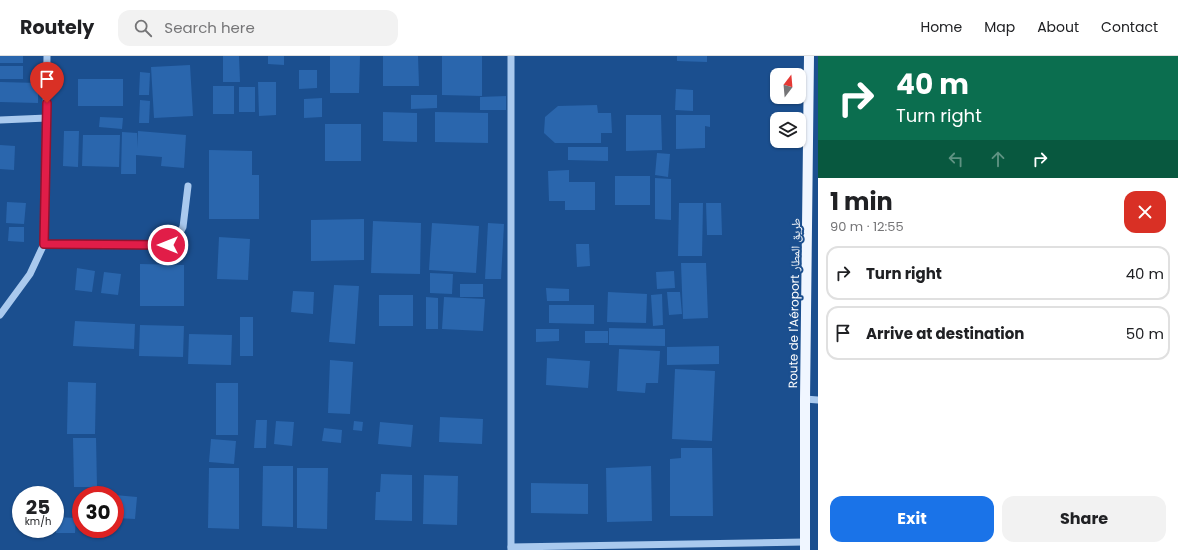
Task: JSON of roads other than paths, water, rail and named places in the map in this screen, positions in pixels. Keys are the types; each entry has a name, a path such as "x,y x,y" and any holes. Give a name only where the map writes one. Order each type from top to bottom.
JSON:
{"main road":[{"name":"Route de l'Aéroport طريق المطار","path":"805,546 809,56"}],"street":[{"path":"0,315 30,274 44,244 47,56"},
{"path":"511,56 511,548 805,546"},
{"path":"0,120 47,118"},
{"path":"44,244 168,245 177,238 183,227 188,186"},
{"path":"805,399 818,400"}]}
